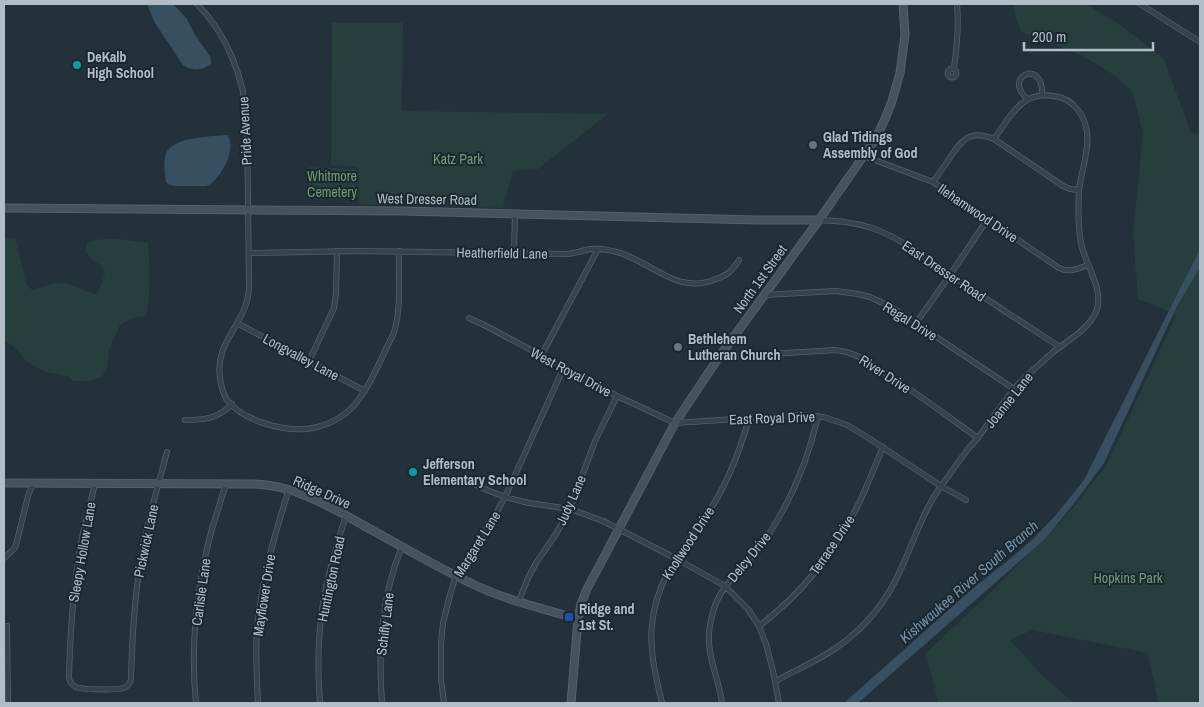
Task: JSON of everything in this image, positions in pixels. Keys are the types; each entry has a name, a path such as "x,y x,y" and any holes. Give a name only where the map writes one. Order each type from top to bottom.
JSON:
{"street":[{"name":"Pride Avenue","path":"197,4 209,18 224,42 235,65 246,106 248,126 248,294 244,311 224,345 219,368 223,392 226,399 232,404"},
{"name":"North 1st Street","path":"570,703 578,619 583,597 675,423 719,356 819,220 876,138 898,83 905,41 904,4"},
{"path":"954,68 958,37 957,4"},
{"path":"1140,4 1200,42"},
{"path":"994,139 1019,105 1028,99 1042,94 1039,78 1030,74 1024,76 1020,81 1019,87 1021,93 1028,99"},
{"name":"Joanne Lane","path":"776,681 838,647 871,617 891,590 915,534 941,486 1014,389 1088,324 1093,317 1098,298 1097,290 1084,255 1079,234 1078,217 1079,190 1088,138 1086,124 1083,116 1070,102 1042,94"},
{"path":"933,182 961,143 972,136 979,135 994,139 1063,186 1079,190"},
{"name":"Ilehamwood Drive","path":"864,156 933,182 1059,268 1068,271 1088,265"},
{"name":"West Dresser Road","path":"4,208 402,211 743,220 819,220"},
{"path":"514,253 515,213"},
{"name":"East Dresser Road","path":"819,220 849,222 882,232 904,243 1060,347"},
{"path":"916,323 987,220"},
{"path":"541,356 598,249"},
{"name":"Heatherfield Lane","path":"248,253 399,251 571,254 598,249 615,251 631,256 679,282 696,284 710,282 727,275 739,260"},
{"path":"309,360 334,308 337,251"},
{"path":"184,420 211,418 223,413 232,404 250,417 265,424 290,428 324,425 339,418 353,406 365,391 396,328 399,251"},
{"name":"Regal Drive","path":"764,295 826,291 870,297 886,304 916,323 1014,389"},
{"name":"West Royal Drive","path":"469,318 617,396 675,423"},
{"name":"Longvalley Lane","path":"237,323 365,391"},
{"name":"River Drive","path":"719,356 835,350 847,352 866,360 978,438"},
{"name":"Margaret Lane","path":"444,703 441,662 443,629 456,575 505,497 564,367"},
{"name":"Judy Lane","path":"519,601 536,563 570,509 595,441 617,396"},
{"name":"East Royal Drive","path":"675,423 797,415 818,416 847,425 966,500"},
{"name":"Delcy Drive","path":"722,703 710,653 709,638 716,604 725,586 750,558 772,529 785,507 801,472 812,441 818,416"},
{"name":"Knollwood Drive","path":"662,703 652,655 652,624 658,595 663,580 675,558 708,513 720,493 735,461 749,418"},
{"name":"Terrace Drive","path":"759,626 800,590 834,546 858,504 882,447"},
{"name":"Pickwick Lane","path":"132,631 140,565 167,452"},
{"path":"463,478 505,497 529,503 570,509 603,521 725,586 748,610 759,626 776,681 779,703"},
{"name":"Ridge Drive","path":"4,483 261,484 289,489 346,515 489,591 578,619"},
{"path":"4,558 16,545 33,483"},
{"name":"Sleepy Hollow Lane","path":"95,484 80,546 71,622 70,682 80,689 124,688 130,684 132,631"},
{"name":"Carlisle Lane","path":"196,703 194,660 198,601 209,539 226,484"},
{"name":"Mayflower Drive","path":"258,703 256,649 261,596 274,535 289,489"},
{"name":"Huntington Road","path":"320,703 318,651 324,597 346,515"},
{"name":"Schifly Lane","path":"382,703 380,651 382,625 390,584 402,546"},
{"path":"6,626 8,703"}],"green space":[{"name":"Hopkins Park","path":"1015,4 1086,4 1119,24 1164,59 1191,133 1200,134 1200,703 1158,703 1148,653 1032,630 1010,640 1043,676 1074,703 938,703 926,653 996,587 1066,516 1106,466 1176,316 1138,299 1133,234 1143,133 1132,91 1114,75 1083,56 1021,32 1014,11"},
{"name":"Katz Park","path":"332,23 403,23 402,111 608,114 538,169 513,171 503,208 359,204 358,167 331,165"},
{"name":"Whitmore Cemetery","path":"309,167 356,169 356,197 351,200 308,199"},
{"path":"4,238 15,238 26,283 32,290 52,284 67,283 94,294 99,292 105,272 101,265 93,261 85,251 87,243 109,239 148,243 150,280 146,316 132,318 120,325 109,350 107,368 102,377 88,381 73,381 68,376 45,372 27,362 13,346 4,340"}],"water":[{"path":"147,4 172,4 176,7 187,19 195,35 210,56 211,64 197,69 183,65 155,23"},
{"path":"227,135 230,140 229,155 222,171 211,183 206,186 174,186 166,182 164,168 169,148 193,138"},
{"path":"1200,249 1200,268 1177,306 1104,463 1072,506 1044,540 858,703 844,703 971,590 1031,541 1055,516 1084,480"}],"place":[{"name":"DeKalb High School","path":"77,65"},
{"name":"Glad Tidings Assembly of God","path":"813,145"},
{"name":"Bethlehem Lutheran Church","path":"678,347"},
{"name":"Jefferson Elementary School","path":"413,472"},
{"name":"Ridge and 1st St.","path":"569,617"}],"water label":[{"name":"Kishwaukee River South Branch","path":"969,582"}]}
